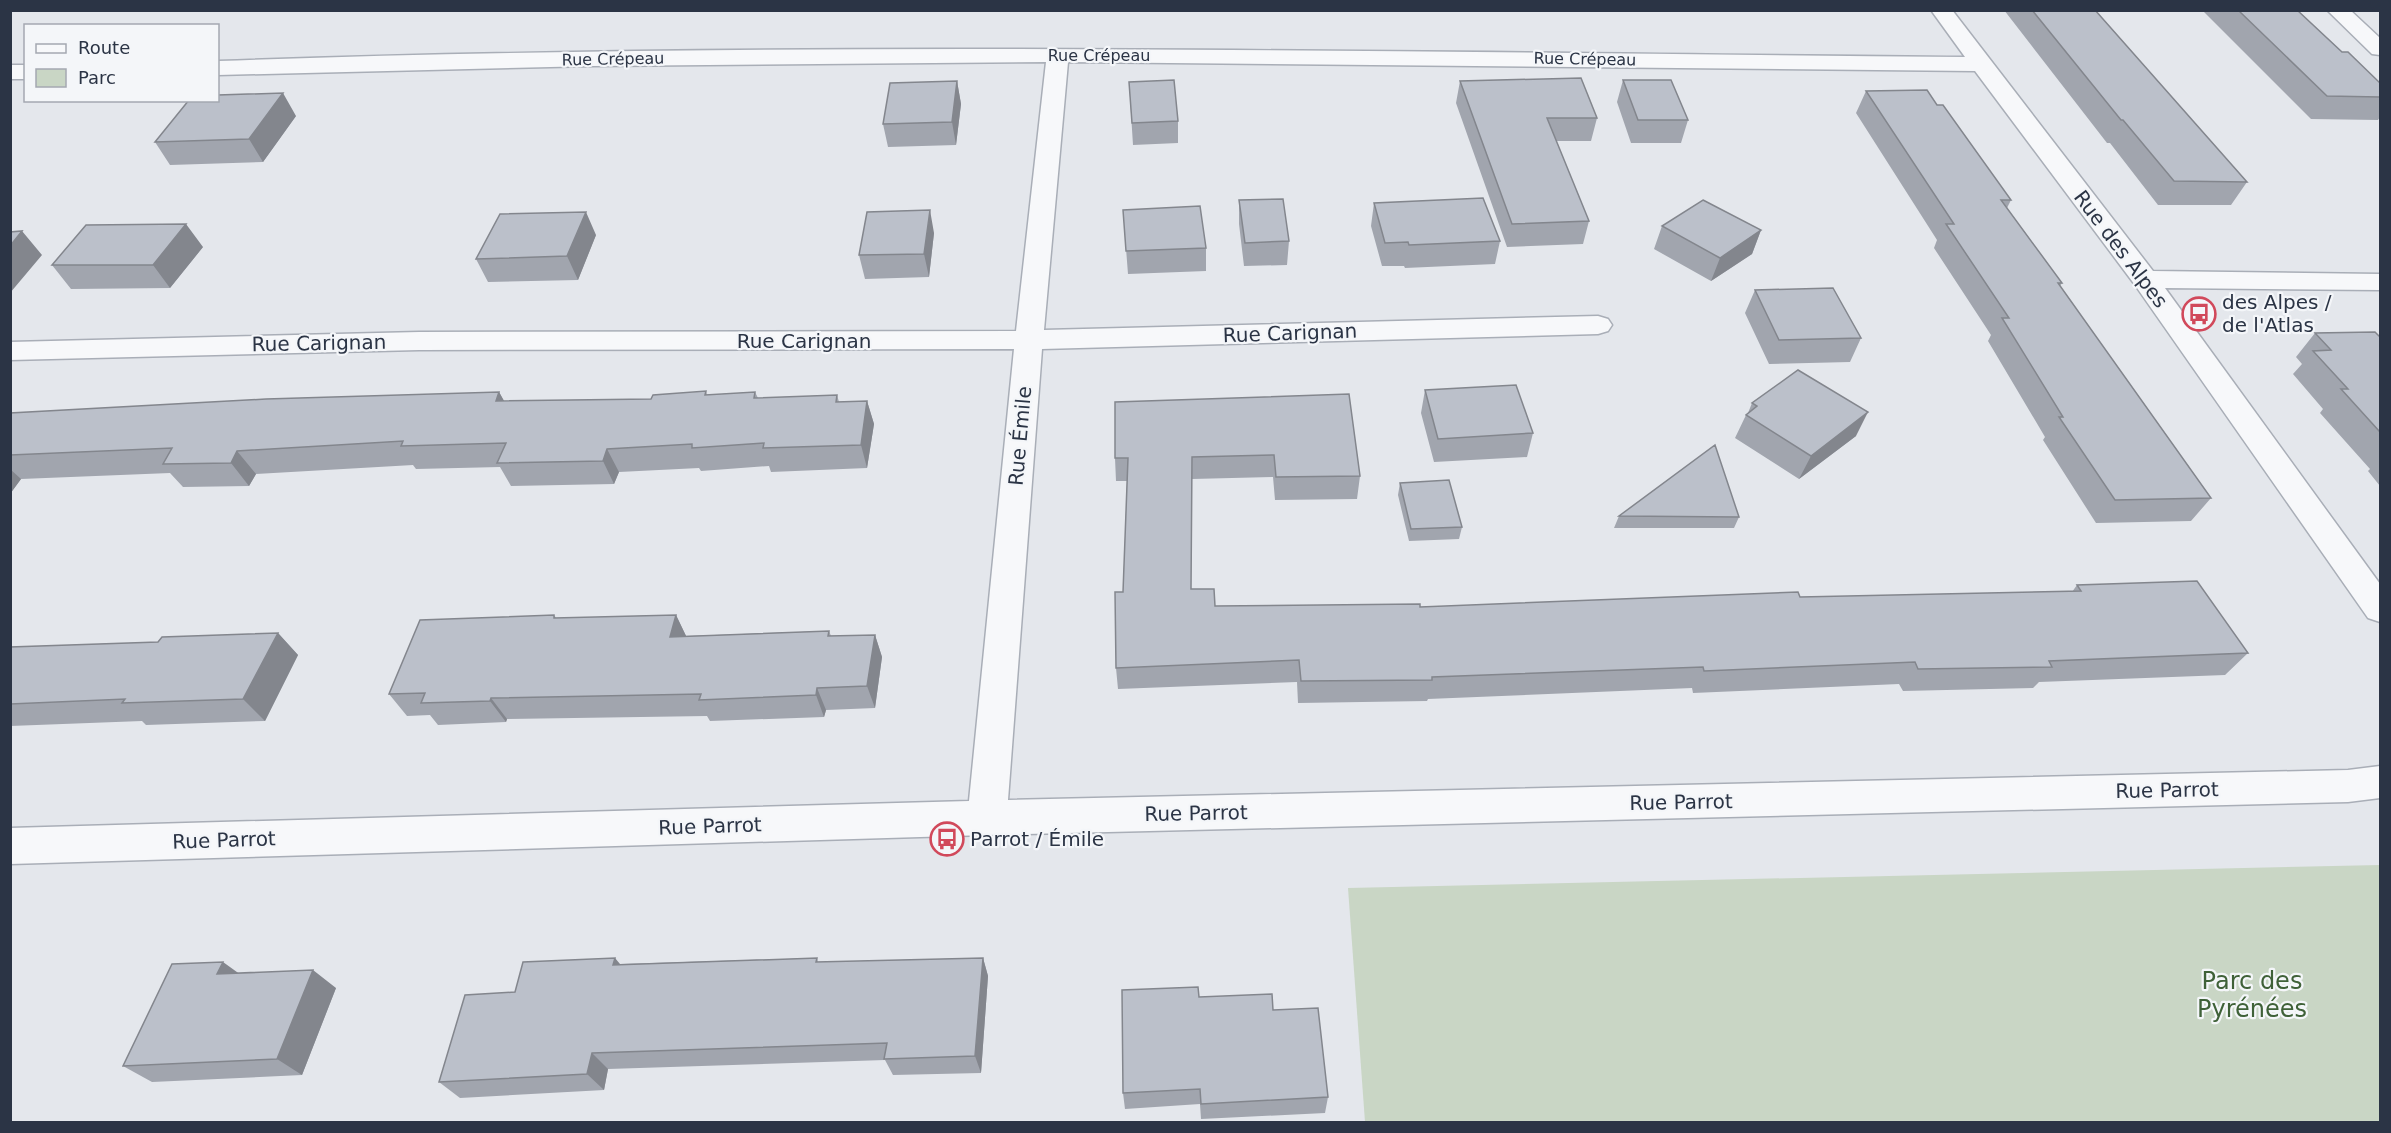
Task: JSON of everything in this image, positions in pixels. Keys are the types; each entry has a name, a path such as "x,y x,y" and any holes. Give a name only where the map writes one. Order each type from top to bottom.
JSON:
{"street":[{"name":"Rue des Alpes","path":"1941,10 2145,279 2380,609"},
{"path":"2337,10 2380,49"},
{"name":"Rue Crépeau","path":"219,68 593,59 1058,55 1981,64"},
{"name":"Rue Émile","path":"987,818 1029,340 1058,55"},
{"path":"2145,279 2380,282"},
{"name":"Rue Carignan","path":"10,351 419,341 1029,340 1598,325"},
{"name":"Rue Parrot","path":"10,846 987,818 2348,786 2380,782"}],"green space":[{"name":"Parc des Pyrénées","path":"2380,865 2380,1122 1365,1122 1348,888"}],"building":[{"path":"2032,10 2095,10 2247,182 2174,181 2121,120"},
{"path":"2238,10 2297,10 2342,52 2348,52 2380,83 2380,97 2327,96"},
{"path":"1581,78 1597,118 1547,118 1589,221 1512,224 1460,81"},
{"path":"1174,80 1178,121 1132,123 1129,82"},
{"path":"1623,80 1671,80 1688,120 1638,120"},
{"path":"957,81 952,122 883,124 890,83"},
{"path":"1927,90 1937,105 1943,105 2011,200 2001,200 2062,283 2058,283 2211,498 2115,500 2059,417 2063,417 2002,318 2009,318 1946,224 1954,224 1866,91"},
{"path":"283,93 249,139 155,142 187,102 219,102 219,95"},
{"path":"1483,198 1500,241 1409,245 1408,242 1385,243 1374,203"},
{"path":"1283,199 1289,241 1245,243 1239,200"},
{"path":"1703,200 1761,230 1720,258 1662,226"},
{"path":"1200,206 1206,248 1126,251 1123,210"},
{"path":"930,210 924,254 859,255 867,212"},
{"path":"586,212 567,256 476,259 500,214"},
{"path":"186,224 153,265 52,265 86,225"},
{"path":"22,231 10,246 10,232"},
{"path":"1833,288 1861,338 1779,340 1755,290"},
{"path":"2375,332 2380,337 2380,432 2341,389 2348,389 2313,351 2331,350 2315,333"},
{"path":"1798,370 1868,412 1811,456 1746,415 1757,406 1752,403"},
{"path":"1516,385 1533,433 1438,439 1425,390"},
{"path":"706,391 705,395 755,392 754,398 837,395 836,402 867,401 861,445 763,448 764,443 692,448 692,444 607,449 603,461 497,463 506,443 401,446 403,441 237,451 231,463 163,464 172,448 10,455 10,413 266,399 499,392 496,401 651,399 653,395"},
{"path":"1349,394 1360,476 1276,477 1274,455 1192,457 1191,589 1214,589 1215,606 1420,604 1420,607 1798,592 1800,597 2081,591 2077,585 2197,581 2248,653 2049,661 2052,667 1918,669 1915,662 1704,671 1703,667 1432,677 1432,680 1301,681 1299,660 1116,668 1115,592 1123,592 1128,458 1115,458 1115,402"},
{"path":"1715,445 1739,517 1619,516"},
{"path":"1449,480 1462,527 1411,529 1400,483"},
{"path":"554,615 554,618 676,615 670,637 829,631 828,636 875,635 867,686 817,688 816,695 699,700 701,694 491,698 490,701 421,703 425,693 389,694 420,620"},
{"path":"278,633 243,699 122,703 125,699 10,704 10,647 158,642 162,637"},
{"path":"615,958 613,965 817,958 816,962 983,958 975,1056 884,1059 887,1043 592,1053 587,1074 439,1082 465,995 515,992 523,962"},
{"path":"223,962 217,974 313,970 277,1059 123,1066 172,964"},
{"path":"1198,987 1199,997 1272,994 1273,1010 1318,1008 1328,1097 1201,1104 1200,1089 1123,1093 1122,990"}],"place":[{"name":"des Alpes / de l'Atlas","path":"2199,314"},
{"name":"Parrot / Émile","path":"947,839"}]}
